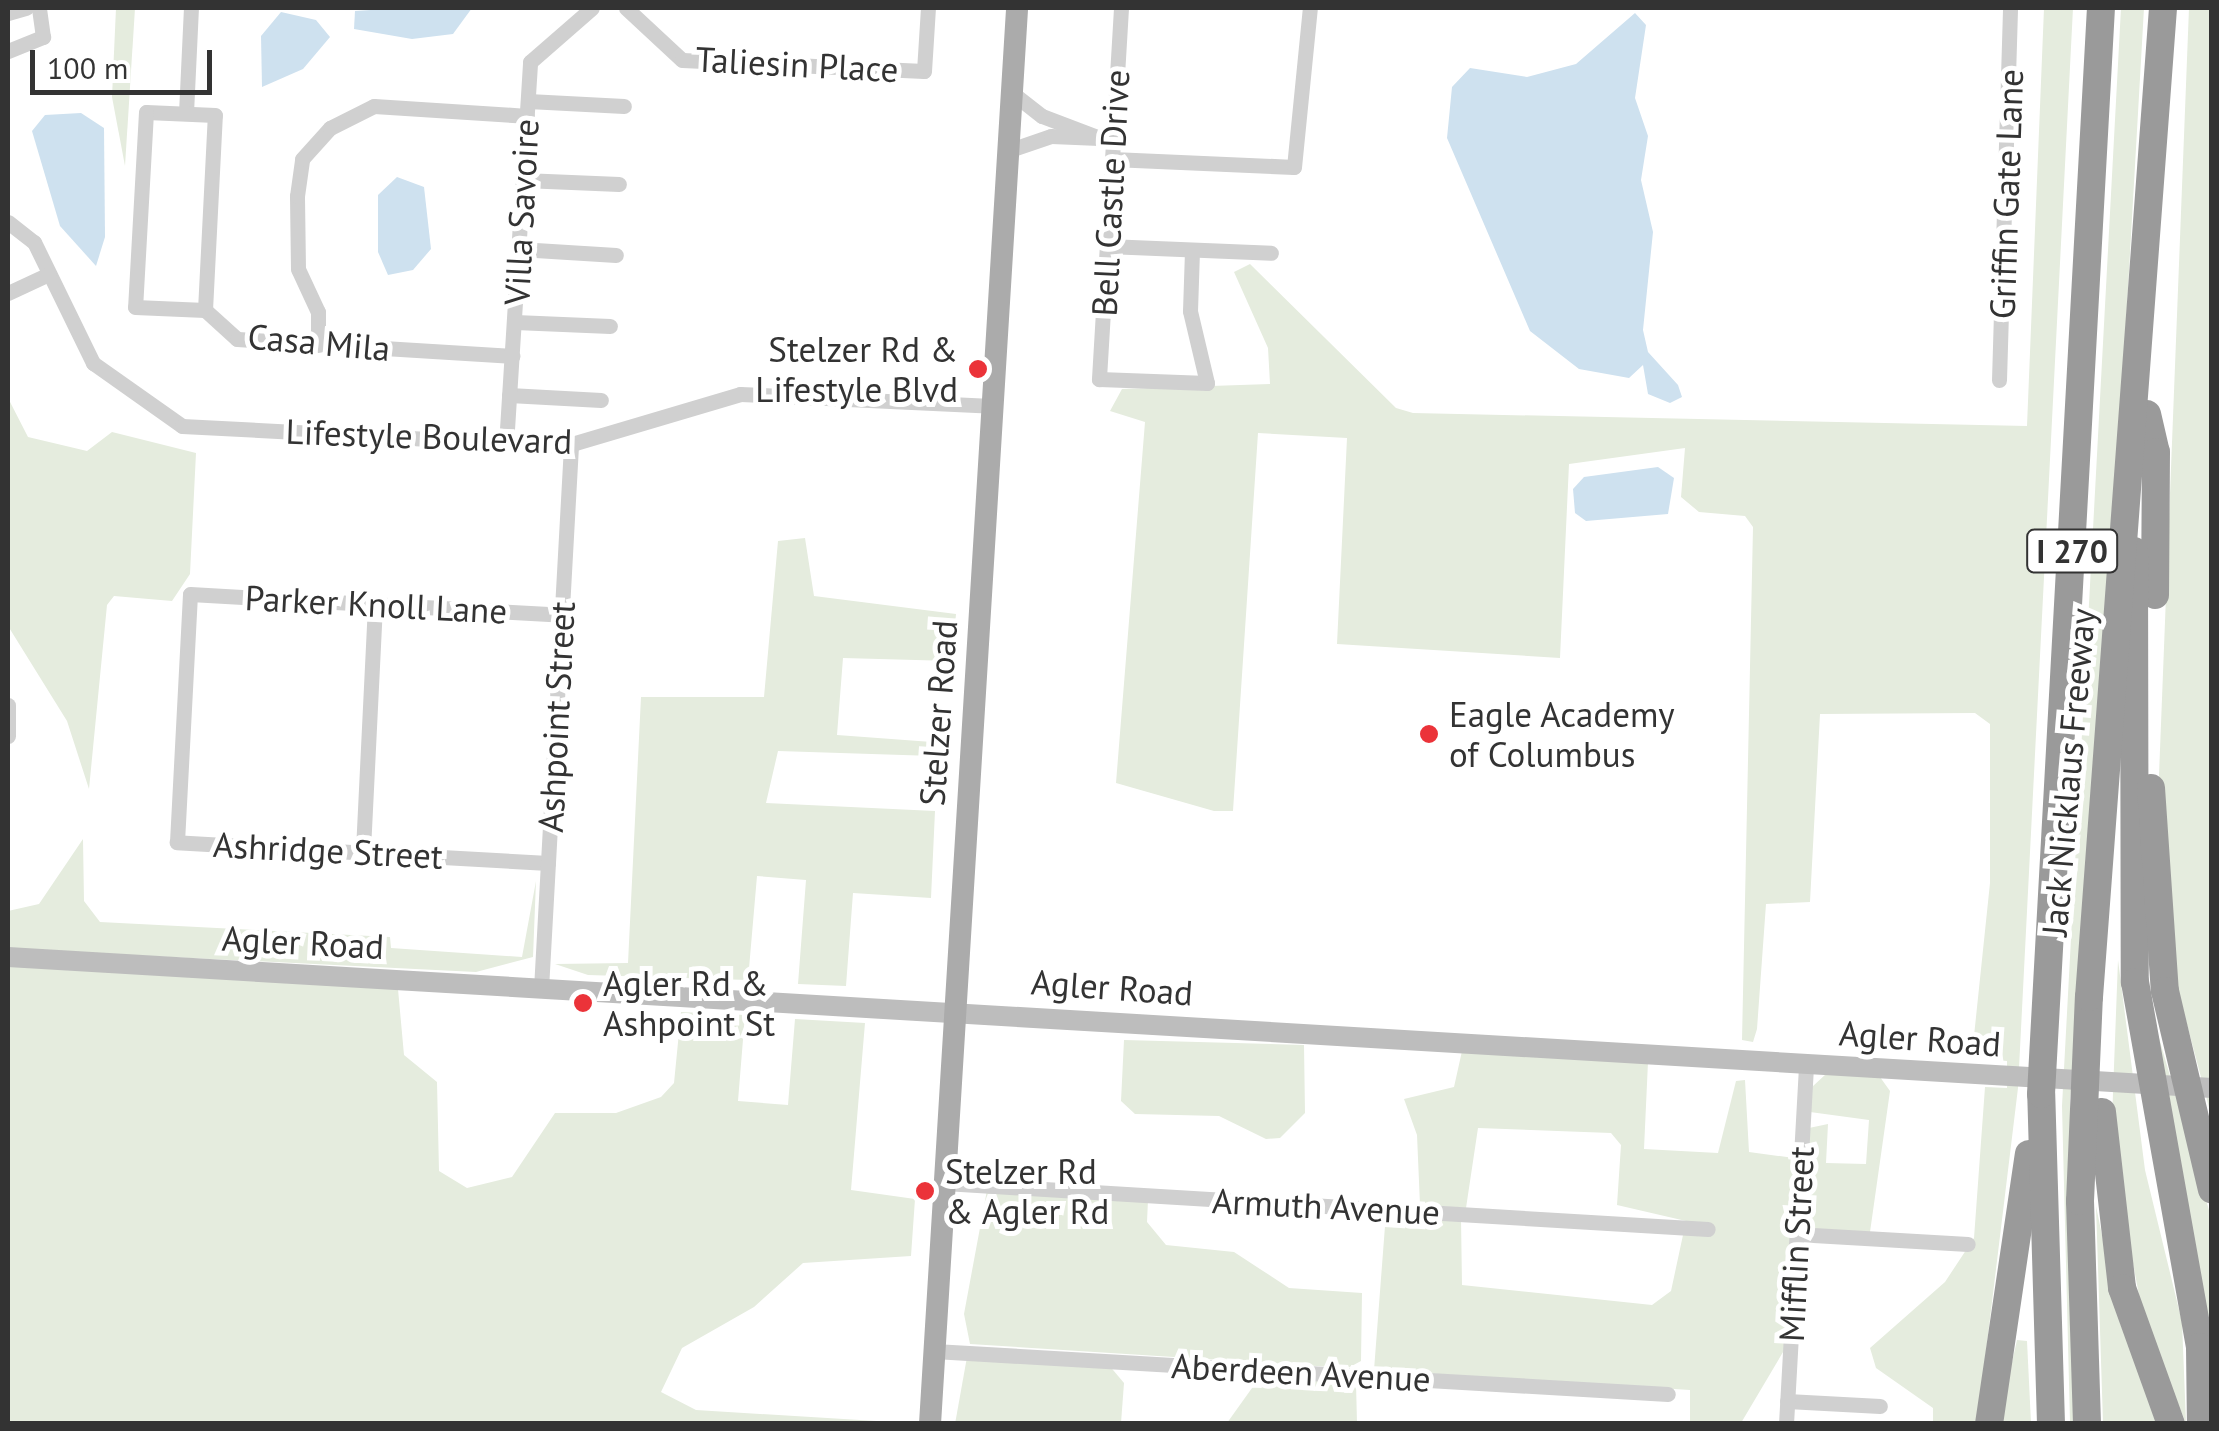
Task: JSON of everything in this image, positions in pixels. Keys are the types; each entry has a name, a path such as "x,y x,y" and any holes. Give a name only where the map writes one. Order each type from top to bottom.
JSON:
{"highway":[{"name":"Jack Nicklaus Freeway","path":"2050,1424 2041,1094 2101,8"},
{"name":"Jack Nicklaus Freeway","path":"2087,1424 2080,1200 2141,394 2163,8"},
{"path":"2141,394 2156,452 2152,855 2177,1059 2212,1190"},
{"path":"2129,530 2140,579 2134,982 2200,1347 2201,1424"},
{"path":"2106,840 2108,1216 2134,1330 2170,1424"},
{"path":"2177,1059 2212,1143"},
{"path":"1989,1424 2041,1094"}],"main road":[{"name":"Stelzer Road","path":"930,1424 1017,8"},
{"name":"Agler Road","path":"8,957 955,1009 2212,1088"}],"street":[{"path":"8,14 26,8"},
{"path":"8,51 43,37 39,8"},
{"path":"191,8 186,113 215,115 205,310"},
{"name":"Villa Savoire","path":"506,445 530,62 592,8"},
{"name":"Taliesin Place","path":"626,8 682,60 924,72 928,8"},
{"name":"Bell Castle Drive","path":"1121,8 1108,147 1099,380 1207,383 1190,311 1192,250"},
{"path":"1008,151 1051,136 1108,147 1294,167 1310,8"},
{"name":"Griffin Gate Lane","path":"1998,380 2010,8"},
{"path":"1011,92 1028,109 1108,147"},
{"path":"318,345 318,312 298,269 297,196 302,159 330,128 374,106 624,106"},
{"name":"Casa Mila","path":"186,113 146,112 135,307 205,310 237,339 512,356"},
{"path":"523,180 618,184"},
{"path":"8,222 22,228 49,274 8,293"},
{"path":"1107,246 1271,253"},
{"path":"519,249 616,255"},
{"name":"Lifestyle Boulevard","path":"49,274 93,363 182,426 506,445 571,445 740,394 992,406"},
{"path":"515,322 610,326"},
{"path":"509,395 601,400"},
{"name":"Ashpoint Street","path":"541,989 571,445"},
{"name":"Parker Knoll Lane","path":"190,594 562,615"},
{"name":"Ashridge Street","path":"190,594 177,842 548,862"},
{"path":"363,850 375,604"},
{"path":"8,706 8,736"},
{"name":"Mifflin Street","path":"1786,1424 1806,1064"},
{"name":"Armuth Avenue","path":"944,1183 1708,1229"},
{"path":"1796,1234 1968,1244"},
{"name":"Aberdeen Avenue","path":"934,1351 1668,1394"},
{"path":"1787,1401 1880,1406"}],"shaded area":[{"path":"116,8 135,8 125,166 112,97"},
{"path":"2044,8 2073,8 2018,1088 1979,1409 1975,1423 1933,1423 1933,1408 1876,1368 1870,1348 1945,1282 1974,1238 1985,1087 2007,1088 2007,1061 1984,1059 1974,1036 1990,883 1990,724 1975,713 1820,714 1810,902 1766,904 1757,1029 1753,1042 1742,1040 1753,527 1745,516 1699,512 1681,497 1685,448 1569,464 1560,658 1337,644 1347,438 1258,433 1233,811 1214,811 1116,783 1145,422 1110,411 1122,389 1270,384 1268,348 1234,272 1250,264 1396,408 1413,413 2027,426"},
{"path":"2121,8 2144,8 2095,866 2070,1099 2077,1423 2070,1423 2062,1106"},
{"path":"2189,8 2212,8 2211,1115 2166,945 2156,852"},
{"path":"8,398 28,437 87,451 112,432 196,453 190,574 172,601 114,596 107,605 89,789 67,721 8,626"},
{"path":"805,538 814,596 956,614 952,661 843,658 837,735 932,742 934,756 778,751 766,803 935,811 931,898 853,893 846,986 798,984 806,880 757,876 748,980 588,975 555,964 628,963 641,697 764,697 778,541"},
{"path":"83,839 84,901 100,922 390,937 391,948 522,957 536,881 533,957 476,972 8,949 8,911 39,904"},
{"path":"2118,960 2145,1170 2182,1322 2186,1423 2144,1322 2111,1146"},
{"path":"8,961 398,989 404,1055 437,1082 439,1171 467,1188 512,1177 555,1113 616,1113 661,1097 674,1083 681,1012 745,1015 738,1101 788,1105 795,1019 865,1023 851,1190 915,1199 911,1256 803,1263 754,1307 682,1348 661,1392 696,1410 909,1423 8,1423"},
{"path":"2150,1007 2211,1217 2211,1343"},
{"path":"1124,1040 1304,1045 1305,1113 1280,1138 1266,1139 1219,1116 1135,1114 1121,1101"},
{"path":"1462,1051 1648,1062 1644,1149 1718,1153 1736,1081 1745,1080 1749,1152 1794,1158 1786,1347 1741,1423 1690,1423 1690,1390 1374,1370 1386,1213 1461,1218 1462,1285 1652,1305 1671,1291 1686,1221 1617,1205 1621,1145 1611,1133 1478,1128 1466,1208 1420,1205 1417,1135 1404,1099 1454,1087"},
{"path":"1826,1074 1880,1077 1890,1091 1870,1232 1812,1229 1804,1219 1809,1128 1828,1124 1826,1163 1866,1164 1869,1120 1810,1112 1812,1087"},
{"path":"987,1190 1148,1200 1147,1222 1166,1245 1234,1252 1289,1288 1362,1293 1361,1361 1348,1368 970,1344 964,1314"},
{"path":"2096,1206 2120,1323 2159,1423 2103,1423"},
{"path":"2017,1340 2027,1341 2031,1423 1998,1424"},
{"path":"967,1357 1108,1364 1124,1383 1121,1423 955,1424"},
{"path":"1262,1374 1356,1383 1357,1423 1227,1423"}],"water":[{"path":"472,8 453,34 412,39 354,29 355,11"},
{"path":"281,12 316,20 330,37 303,69 262,87 261,36"},
{"path":"1635,13 1646,25 1635,98 1648,136 1641,180 1653,232 1643,330 1648,352 1678,385 1682,397 1670,403 1648,394 1643,365 1629,378 1579,369 1530,331 1447,138 1452,87 1470,68 1527,77 1576,64"},
{"path":"81,113 104,128 105,237 96,266 60,226 32,131 45,115"},
{"path":"397,177 424,187 431,249 413,270 388,275 378,252 378,195"},
{"path":"1658,467 1674,478 1668,514 1586,521 1575,513 1573,489 1584,477"}],"place":[{"name":"Stelzer Rd & Lifestyle Blvd","path":"978,369"},
{"name":"Eagle Academy of Columbus","path":"1429,734"},
{"name":"Agler Rd & Ashpoint St","path":"583,1003"},
{"name":"Stelzer Rd & Agler Rd","path":"925,1191"}]}
